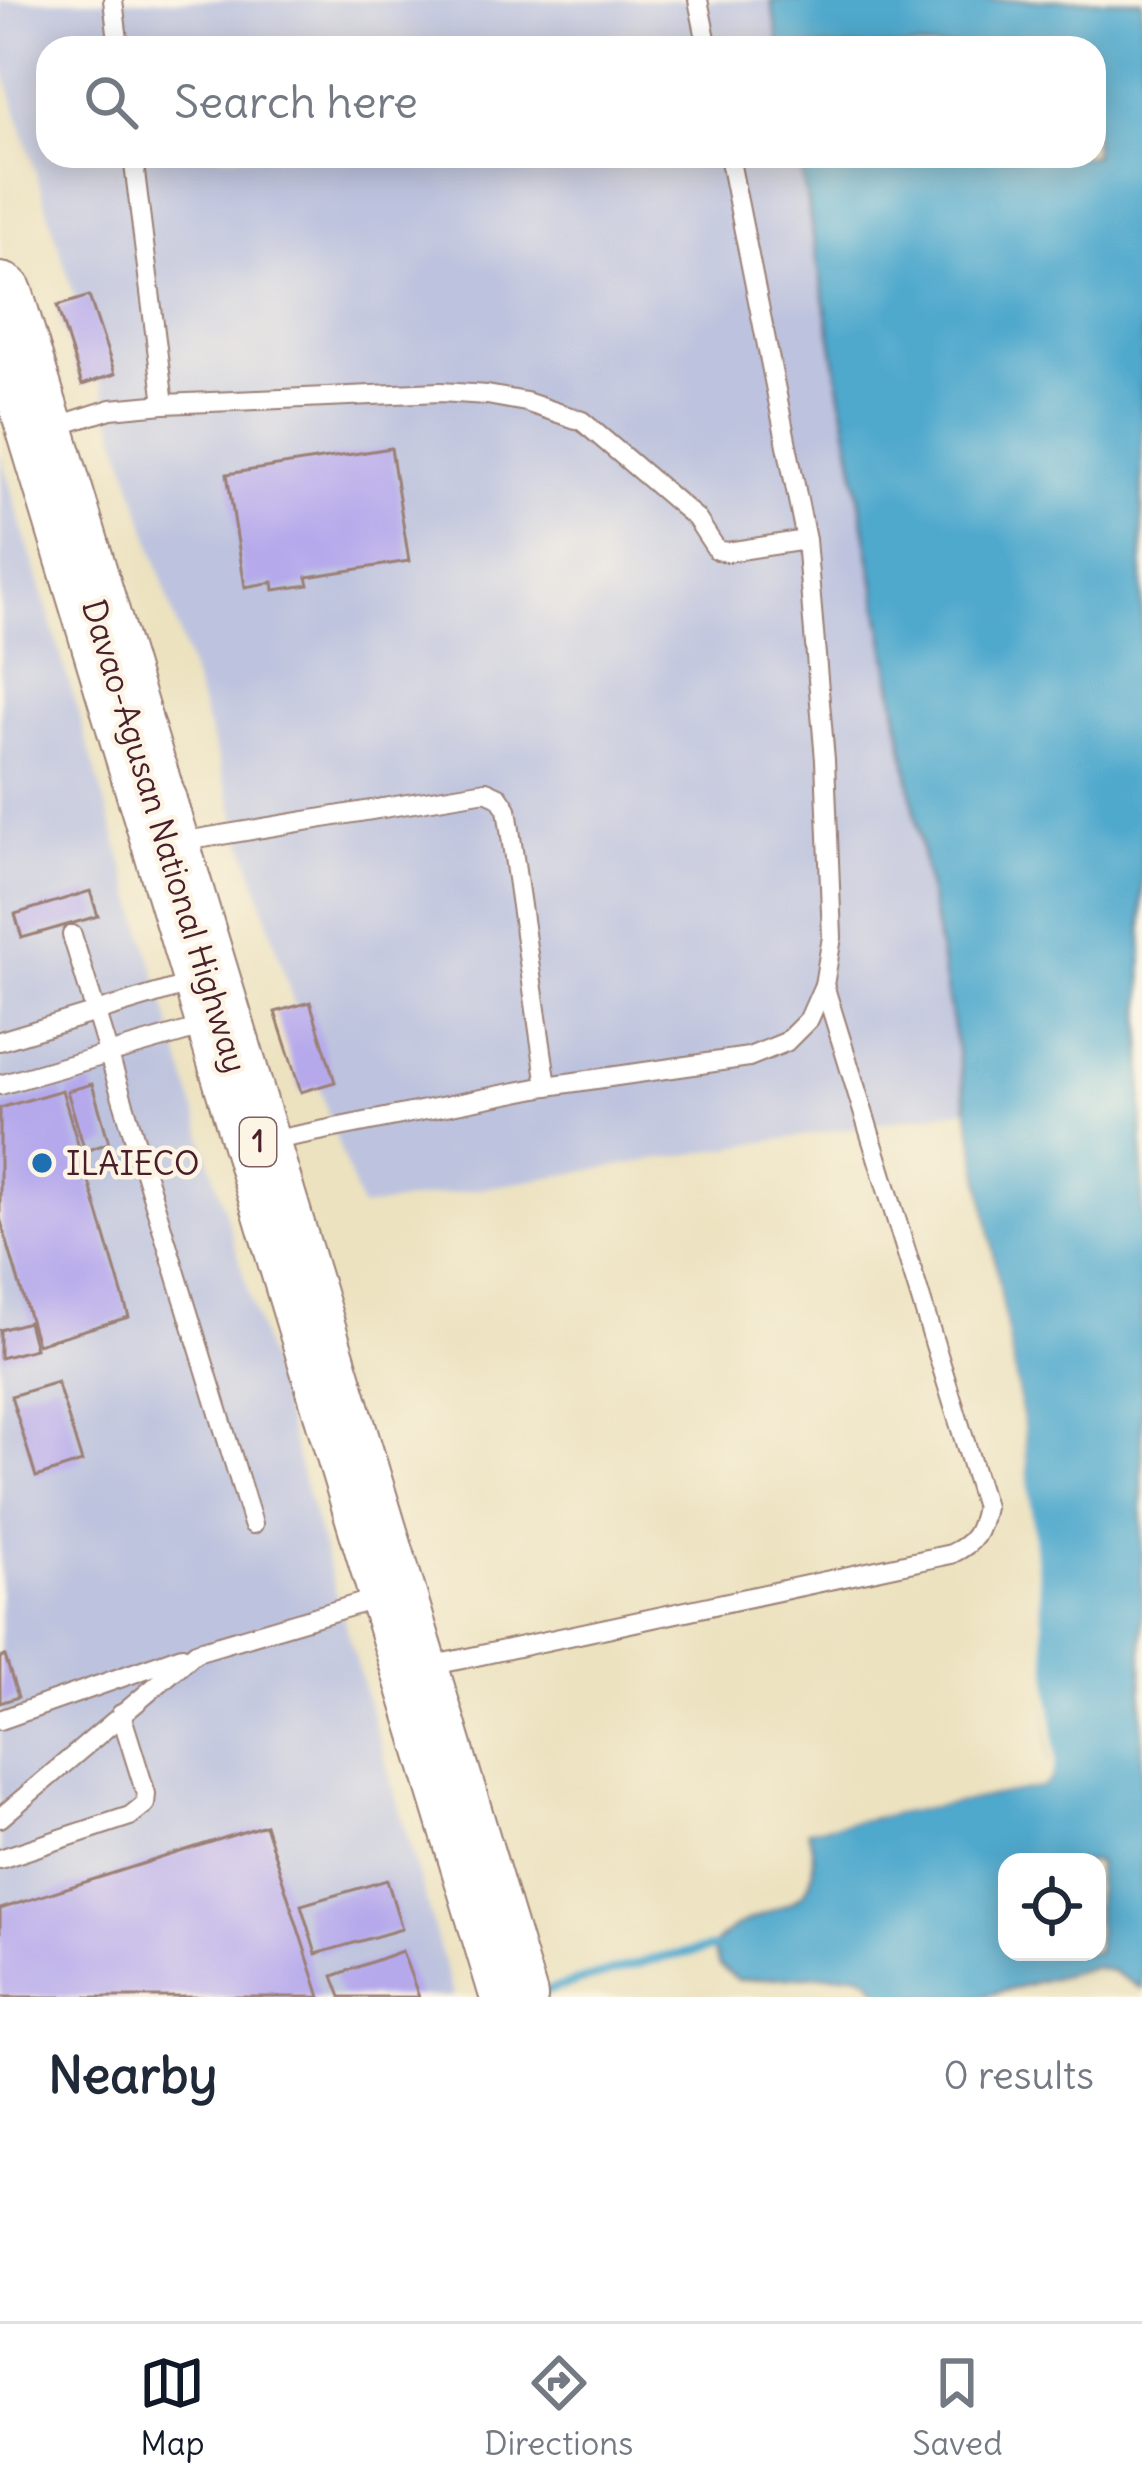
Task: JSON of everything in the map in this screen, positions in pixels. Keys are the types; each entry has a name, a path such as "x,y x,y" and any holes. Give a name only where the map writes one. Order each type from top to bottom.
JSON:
{"highway":[{"name":"Davao-Agusan National Highway","path":"0,296 513,1993"}],"lane":[{"path":"113,0 118,36"},
{"path":"698,0 706,36"},
{"path":"134,168 164,404"},
{"path":"258,1143 547,1086 749,1057 786,1042 808,1019 824,986 832,937 825,760 806,540 732,168"},
{"path":"41,431 110,409 164,404 440,392 526,402 582,421 696,518 717,550 727,553 806,540"},
{"path":"169,844 487,791 499,797 507,809 547,1086"},
{"path":"72,935 253,1524"},
{"path":"416,1669 951,1553 970,1545 980,1531 985,1507 824,986"},
{"path":"0,1041 95,1012 216,1000"},
{"path":"0,1085 107,1055 216,1000"},
{"path":"0,1720 196,1652 393,1594"},
{"path":"0,1818 196,1652"},
{"path":"0,1859 130,1816 145,1804 121,1714"}],"shaded area":[{"path":"0,0 771,0 778,36 36,36 36,168 801,168 967,1109 361,1208 0,57"},
{"path":"0,452 128,879 454,1997 0,1997"}],"water":[{"path":"771,0 1142,0 1142,1989 1112,1971 1093,1967 980,1997 884,1997 859,1973 738,1980 719,1965 712,1948 730,1931 801,1895 810,1881 813,1860 808,1829 1043,1786 1052,1776 1022,1418 801,168 1106,168 1106,36 778,36"}],"pier":[{"path":"967,1109 1022,1419 1056,1759 1052,1776 1043,1786 802,1830 807,1823 1040,1781 1047,1773 1050,1759 1016,1419 961,1110"}],"building":[{"path":"89,296 115,374 82,385 57,306"},
{"path":"391,448 409,561 307,577 309,585 274,590 273,582 245,587 227,474"},
{"path":"90,891 98,916 22,938 15,914"},
{"path":"310,1002 335,1082 301,1092 275,1012"},
{"path":"92,1084 109,1143 85,1151 67,1091"},
{"name":"ILAIECO","path":"62,1090 129,1317 37,1344 0,1218 0,1108"},
{"path":"28,1322 35,1349 0,1358 0,1330"},
{"path":"57,1382 82,1462 36,1477 11,1396"},
{"path":"5,1656 18,1697 0,1703 0,1658"},
{"path":"265,1825 320,1997 0,1997 0,1909"},
{"path":"387,1880 402,1929 316,1954 301,1905"},
{"path":"402,1951 419,1997 341,1997 333,1976"}],"waterway":[{"path":"536,1994 651,1960 712,1948"}],"place":[{"name":"ILAIECO","path":"42,1163"}]}
